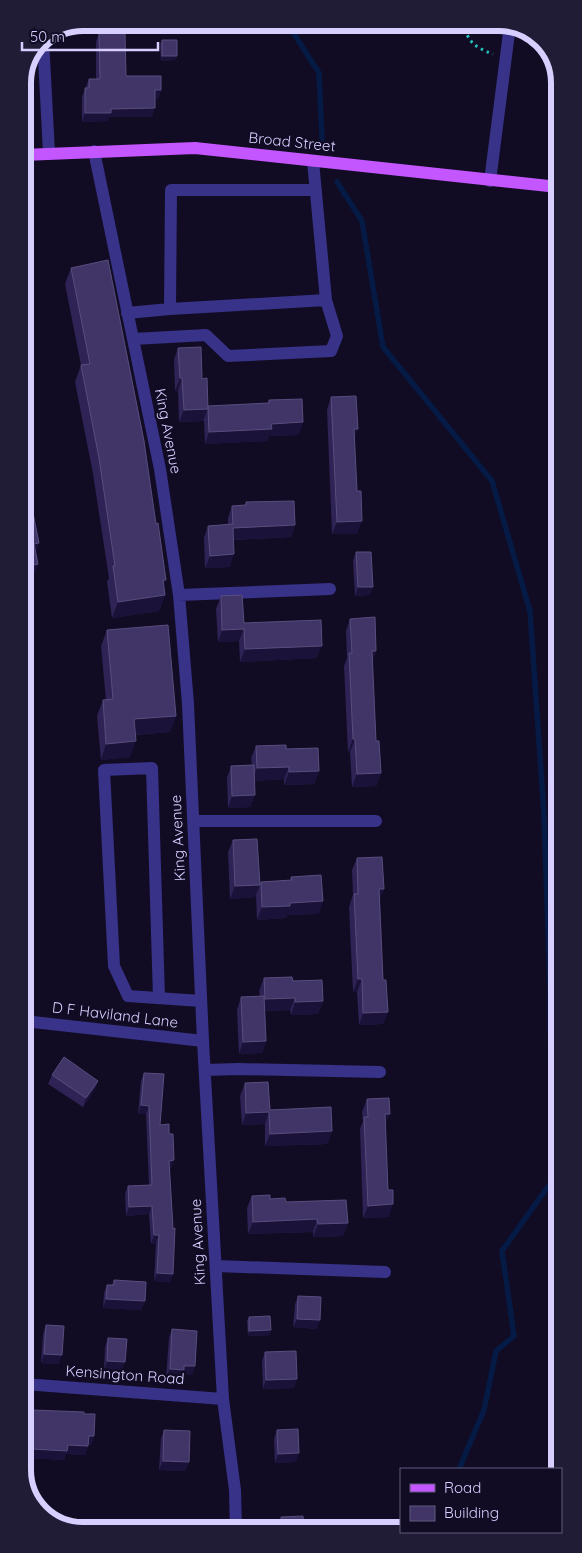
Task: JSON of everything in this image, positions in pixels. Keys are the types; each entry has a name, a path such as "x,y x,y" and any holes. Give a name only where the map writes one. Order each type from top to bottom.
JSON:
{"main road":[{"name":"Broad Street","path":"31,154 195,148 551,186"}],"street":[{"path":"490,181 509,32"},
{"path":"44,49 49,153"},
{"name":"King Avenue","path":"94,151 160,469 179,595 188,704 203,1041 223,1399 234,1490 236,1522"},
{"path":"133,339 206,335 228,356 331,351 337,336 326,300 313,161"},
{"path":"170,309 171,190 316,190"},
{"path":"127,313 326,300"},
{"path":"179,595 330,589"},
{"path":"159,998 152,768 104,770 114,966 128,996 201,1001"},
{"path":"194,821 376,821"},
{"name":"D F Haviland Lane","path":"31,1022 203,1041"},
{"path":"205,1070 238,1068 380,1072"},
{"path":"216,1266 385,1272"},
{"name":"Kensington Road","path":"31,1385 223,1399"}],"path":[{"path":"465,31 468,40 472,44 505,59"}],"building":[{"path":"99,33 125,33 126,76 161,76 161,90 155,90 155,108 111,109 111,113 85,113 85,88 89,88 89,79 100,79"},
{"path":"162,40 177,40 177,56 162,56"},
{"path":"108,260 144,441 166,580 163,580 165,595 118,602 113,566 115,566 99,458 81,365 90,364 71,268"},
{"path":"201,347 202,379 207,378 208,409 184,410 178,348"},
{"path":"356,396 358,429 354,429 357,491 361,491 362,521 337,522 331,397"},
{"path":"302,399 303,422 271,424 272,429 209,432 208,406 269,403 269,400"},
{"path":"294,501 295,525 233,528 234,554 210,556 208,526 233,524 232,506 246,505 246,502"},
{"path":"31,503 39,543 34,544 38,564 31,565"},
{"path":"356,552 371,552 373,587 358,587"},
{"path":"242,595 244,623 321,620 322,646 245,649 244,629 222,630 221,596"},
{"path":"375,617 376,651 372,651 376,741 379,741 381,773 357,774 355,739 353,739 349,653 352,653 350,619"},
{"path":"168,625 176,716 134,719 136,741 106,744 103,700 113,699 107,630"},
{"path":"286,745 286,749 318,748 319,771 289,772 289,767 257,768 256,746"},
{"path":"254,765 255,795 232,796 231,766"},
{"path":"257,839 260,885 235,886 233,840"},
{"path":"382,857 384,889 379,889 383,980 386,980 388,1012 363,1013 362,979 358,979 354,894 358,894 357,858"},
{"path":"321,875 323,901 290,903 290,906 262,907 261,882 292,880 291,877"},
{"path":"292,977 293,981 322,980 323,1001 295,1002 295,998 265,999 264,978"},
{"path":"264,996 266,1041 243,1042 241,997"},
{"path":"64,1057 98,1081 86,1098 52,1075"},
{"path":"144,1073 164,1074 160,1125 169,1124 169,1134 173,1134 174,1160 169,1161 173,1229 175,1228 173,1274 157,1273 159,1235 154,1235 152,1206 129,1207 128,1186 152,1185 149,1106 141,1105"},
{"path":"268,1082 270,1110 331,1107 332,1131 270,1134 269,1112 246,1113 245,1083"},
{"path":"389,1098 390,1114 385,1114 388,1190 393,1190 393,1204 368,1206 364,1117 368,1117 367,1099"},
{"path":"270,1195 270,1199 285,1198 286,1202 346,1200 348,1223 318,1224 317,1219 253,1222 252,1196"},
{"path":"114,1280 146,1282 145,1301 106,1299 107,1285 114,1285"},
{"path":"298,1296 321,1297 320,1320 297,1319"},
{"path":"270,1316 271,1330 249,1331 249,1317"},
{"path":"46,1325 64,1326 62,1355 44,1354"},
{"path":"172,1329 197,1331 195,1366 184,1366 184,1370 170,1369"},
{"path":"108,1338 127,1339 125,1362 107,1361"},
{"path":"296,1351 297,1379 266,1380 265,1352"},
{"path":"33,1410 95,1414 94,1436 89,1436 88,1446 68,1445 67,1451 32,1449"},
{"path":"298,1429 299,1453 278,1454 277,1430"},
{"path":"164,1430 190,1431 189,1462 163,1461"},
{"path":"303,1516 303,1522 281,1522 281,1517"}],"waterway":[{"path":"292,31 319,73 322,139"},
{"path":"337,182 362,221 383,347 492,481 530,611 544,815 551,1085"},
{"path":"459,1468 484,1410 496,1351 514,1336 502,1251 551,1182"}]}
